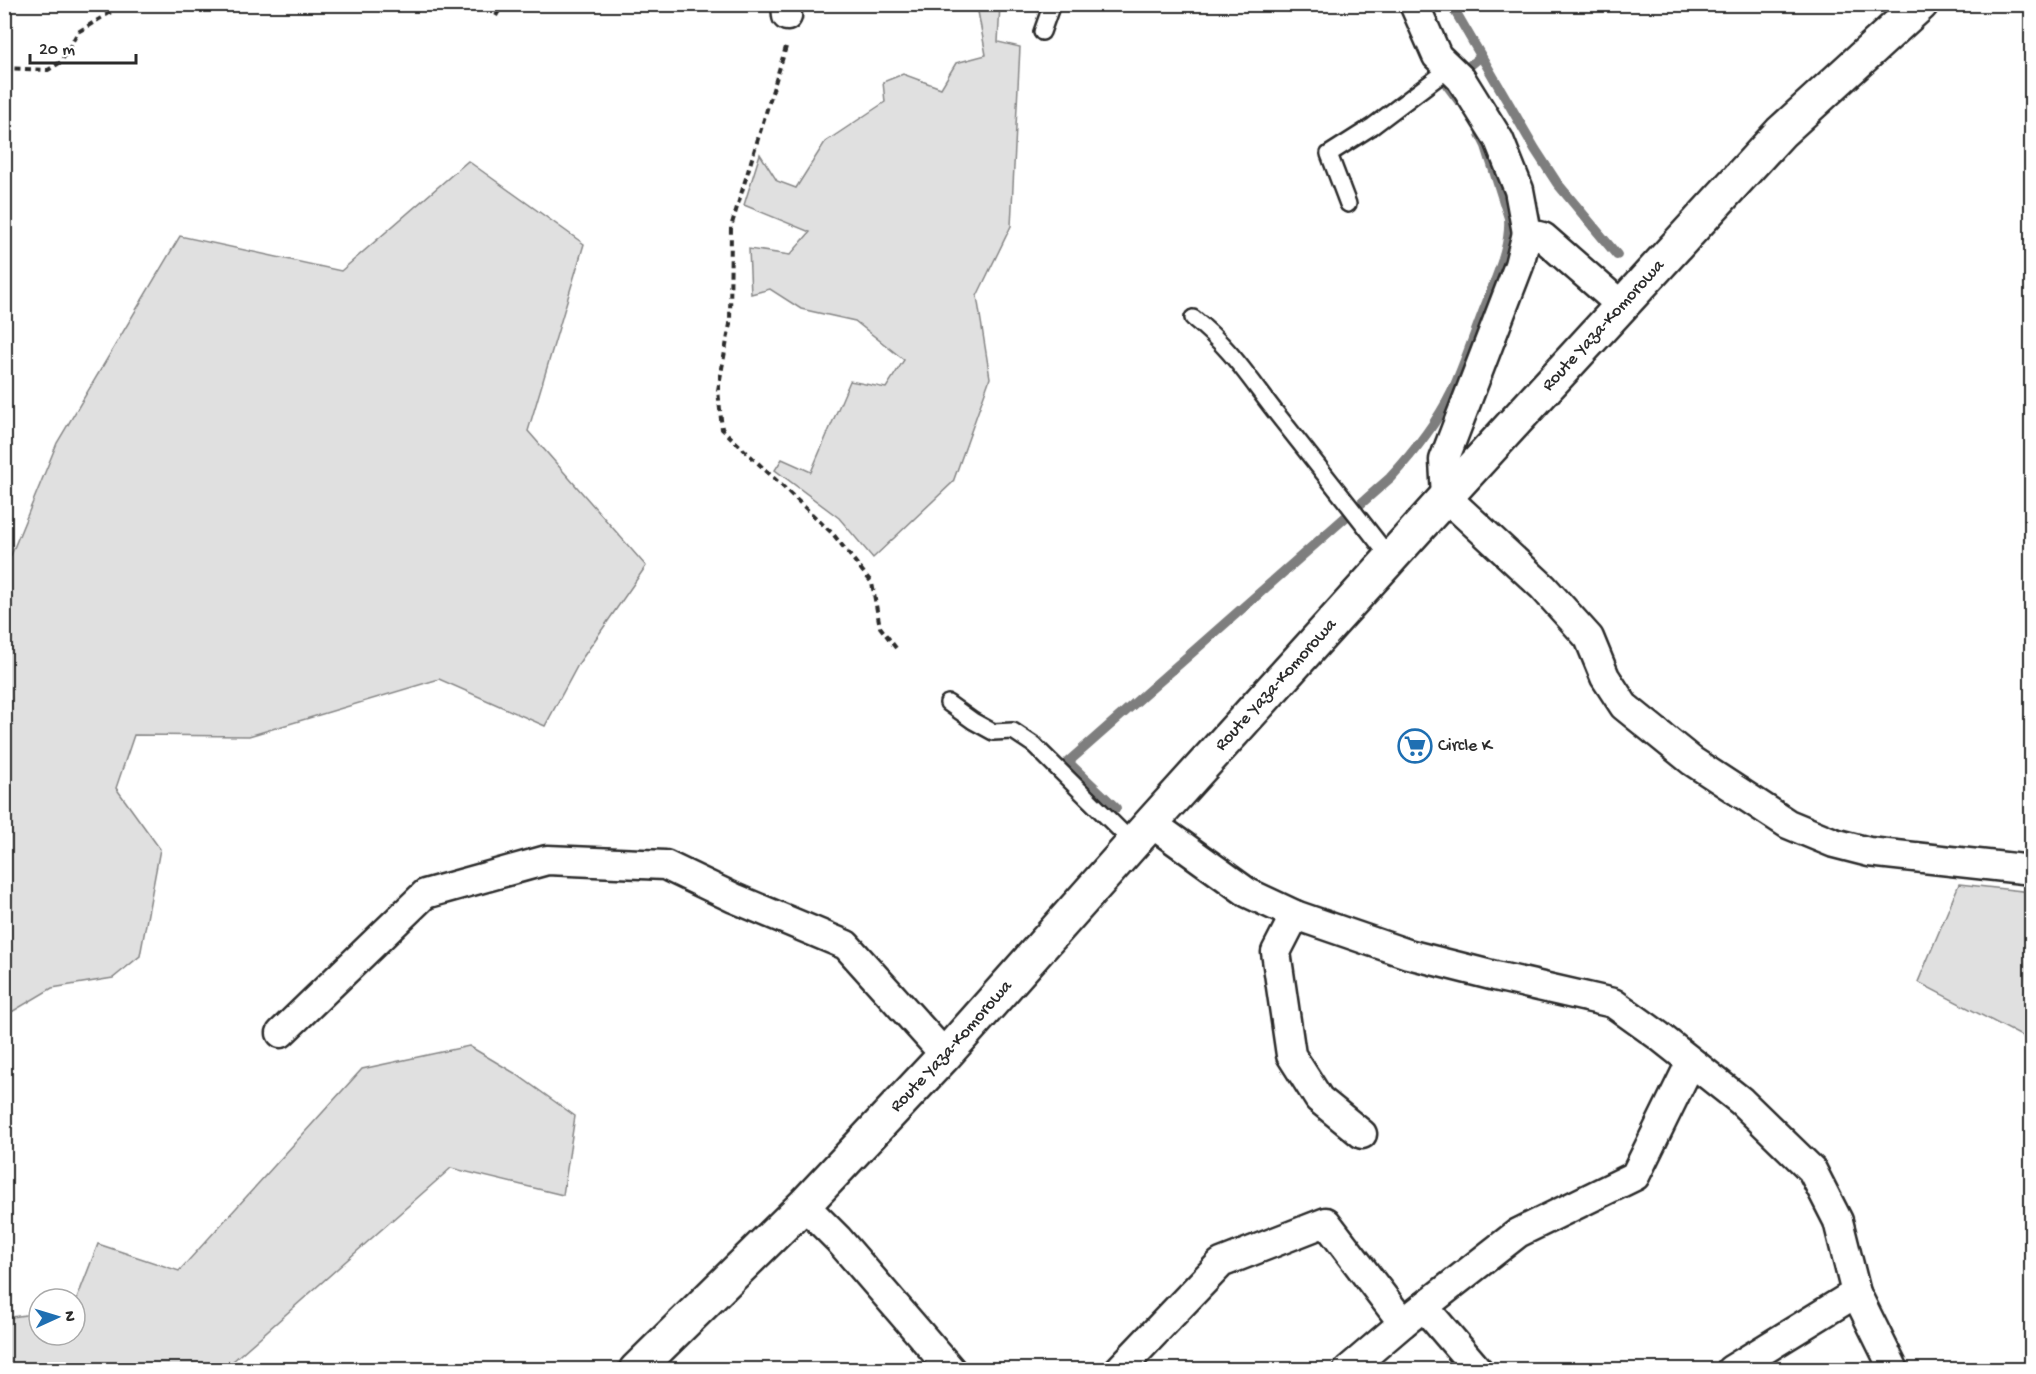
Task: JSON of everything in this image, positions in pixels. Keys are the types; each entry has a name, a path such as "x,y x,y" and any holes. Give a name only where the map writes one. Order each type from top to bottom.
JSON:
{"main road":[{"name":"Route Yaza-Komorowa","path":"636,1370 804,1205 945,1055 1390,558 1781,132 1921,4"}],"street":[{"path":"1414,4 1437,56 1461,79 1498,140 1519,189 1527,232 1519,265 1444,460 1446,497 1543,587 1589,638 1605,678 1624,706 1692,761 1788,824 1834,843 1869,852 2031,870"},
{"path":"1527,232 1543,237 1622,306"},
{"path":"1142,833 1248,893 1295,915 1408,954 1613,1003 1742,1101 1812,1170 1838,1221 1856,1293 1894,1370"},
{"path":"281,1033 425,894 547,860 665,865 734,898 846,945 945,1055"},
{"path":"1295,915 1276,952 1291,1055 1319,1099 1362,1134"},
{"path":"1348,1370 1518,1233 1635,1176 1691,1062"},
{"path":"804,1205 838,1239 951,1370"},
{"path":"1119,1370 1221,1263 1326,1221 1414,1315 1479,1370"},
{"path":"1731,1370 1856,1293"}],"lane":[{"path":"1042,32 1052,4"},
{"path":"1348,204 1329,154 1373,126 1450,68"},
{"path":"1193,318 1213,334 1243,367 1390,558"},
{"path":"948,703 993,732 1013,731 1034,745 1142,833"}],"path":[{"path":"4,68 48,70 61,62 78,32 111,12 110,4"},
{"path":"496,16 503,4"},
{"path":"786,10 787,43 730,227 730,324 718,390 722,429 833,534 872,583 880,627 896,648"}],"shaded area":[{"path":"1000,5 998,42 1020,47 1011,226 977,296 990,378 953,482 873,558 839,518 775,470 782,459 811,472 850,381 886,388 904,360 855,321 801,309 770,289 751,294 749,249 790,255 810,232 744,205 760,154 777,181 796,188 825,142 885,102 883,82 903,74 941,88 956,63 986,55 977,6"},
{"path":"468,161 584,244 528,431 646,566 579,663 545,726 439,679 249,736 134,735 116,788 160,849 140,956 113,978 52,988 5,1016 5,570 57,443 180,236 341,271"},
{"path":"1959,884 2031,892 2031,1041 1918,982"},
{"path":"469,1046 516,1074 575,1116 563,1195 451,1168 224,1369 5,1369 5,1318 27,1315 27,1347 87,1347 87,1287 82,1287 98,1244 179,1271 362,1069"}],"waterway":[{"path":"1451,4 1557,183 1617,255"},
{"path":"1459,101 1447,85 1480,57"},
{"path":"1116,808 1068,762 1390,478 1424,437 1446,404 1499,271 1508,240 1509,218 1480,134"}],"place":[{"name":"Circle K","path":"1415,746"}]}
